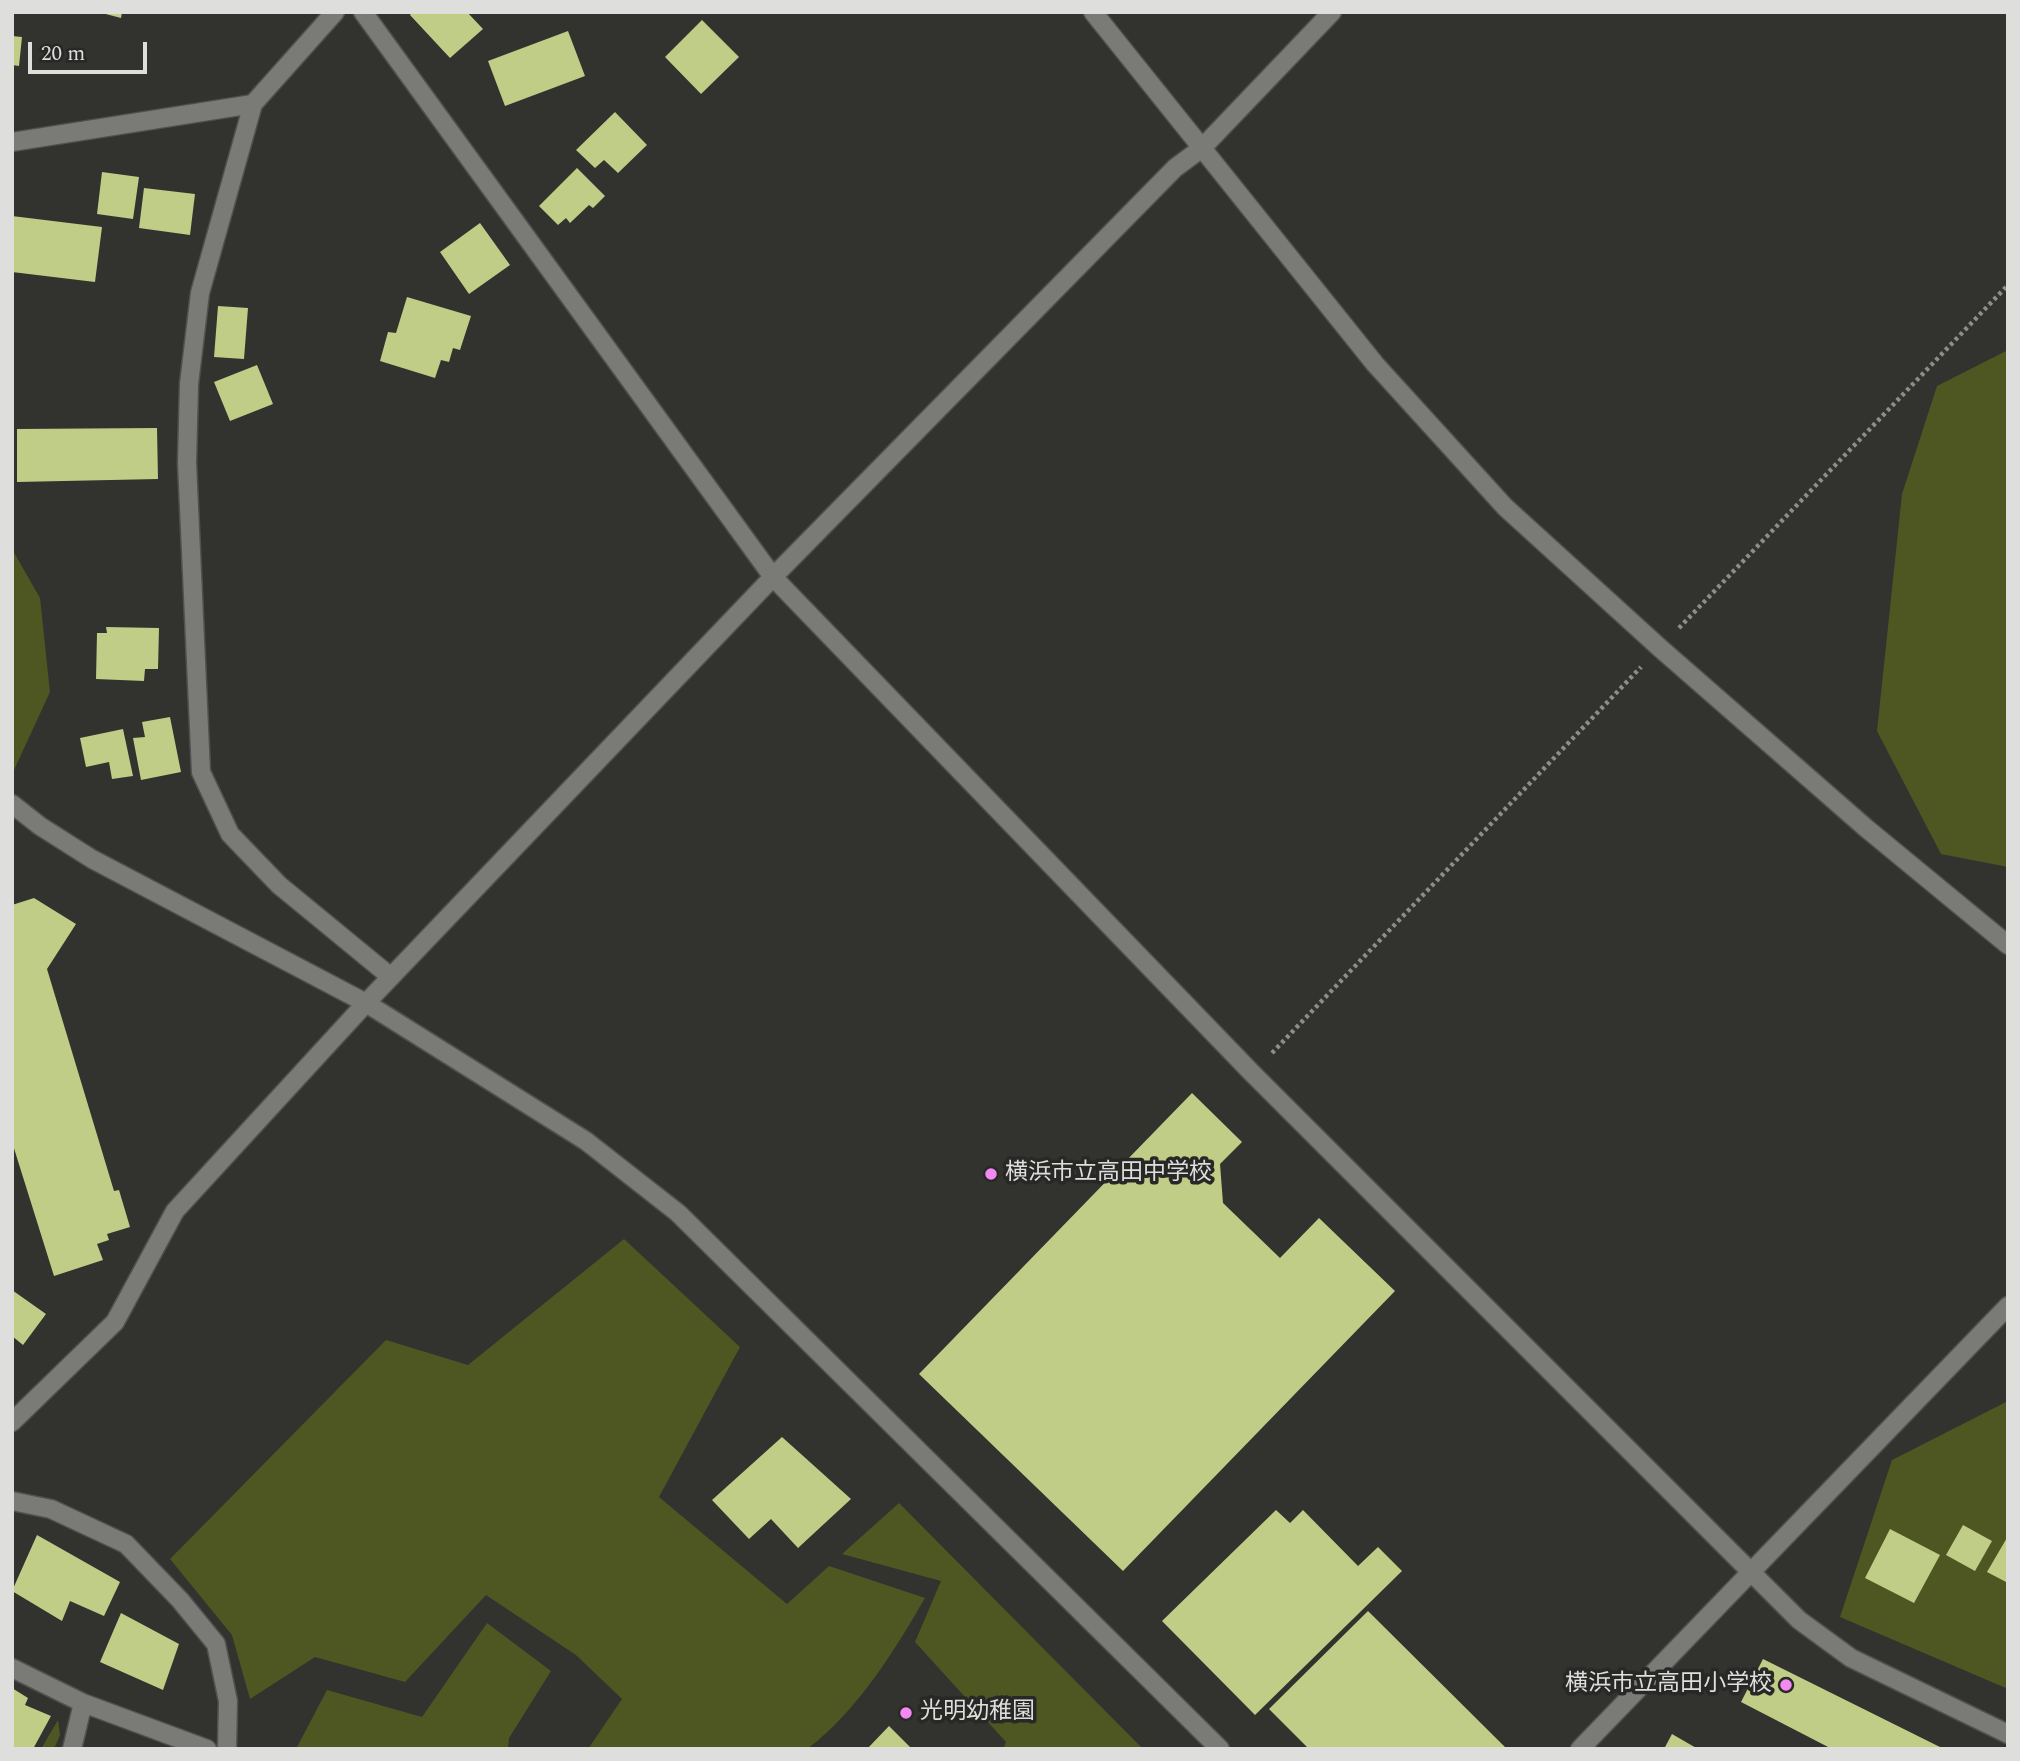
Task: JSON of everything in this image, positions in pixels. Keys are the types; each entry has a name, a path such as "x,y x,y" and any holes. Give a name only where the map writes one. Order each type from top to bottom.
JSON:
{"street":[{"path":"335,12 253,104 200,293 189,384 187,463 201,772 230,834 279,885 391,977"},
{"path":"363,12 773,577 1252,1073 1799,1620 1851,1658 2008,1734"},
{"path":"1093,12 1376,364 1505,507 1660,648 1866,828 2008,945"},
{"path":"12,1422 115,1322 174,1211 366,1003 773,577 1175,168 1202,148 1332,12"},
{"path":"12,142 253,104"},
{"path":"12,804 40,827 92,859 366,1003 586,1141 678,1213 1220,1749"},
{"path":"1580,1749 2008,1306"},
{"path":"12,1500 51,1510 126,1544 180,1600 216,1644 228,1701 227,1749"},
{"path":"12,1668 83,1703 207,1749"},
{"path":"72,1749 83,1703"}],"path":[{"path":"1252,1073 2008,285"}],"green space":[{"path":"2008,350 2008,867 1941,854 1877,731 1902,494 1937,386"},
{"path":"12,549 40,598 50,692 14,770 12,765"},
{"path":"624,1239 740,1347 659,1497 787,1604 829,1566 925,1598 901,1638 858,1699 842,1718 807,1749 588,1749 622,1699 576,1655 486,1595 405,1682 315,1657 250,1699 232,1635 170,1559 386,1340 468,1365"},
{"path":"2008,1401 2008,1689 1840,1617 1892,1460"},
{"path":"899,1503 1143,1749 1003,1749 1006,1742 915,1642 941,1581 842,1554"},
{"path":"487,1623 551,1671 509,1738 508,1749 296,1749 327,1690 422,1717"},
{"path":"58,1720 60,1735 54,1749 41,1749"}],"building":[{"path":"98,12 122,12 121,18"},
{"path":"412,12 467,12 483,29 450,58 410,15"},
{"path":"702,20 739,57 701,94 665,57"},
{"path":"568,31 585,76 505,106 488,61"},
{"path":"12,36 22,37 19,66 12,65"},
{"path":"615,112 647,145 618,173 604,160 595,168 576,150"},
{"path":"577,168 605,196 593,208 589,205 570,223 566,218 558,225 539,206"},
{"path":"102,172 139,177 133,219 97,214"},
{"path":"144,188 195,194 190,235 139,228"},
{"path":"12,216 102,227 95,282 12,272"},
{"path":"480,223 510,265 469,294 440,252"},
{"path":"407,297 471,316 460,350 453,348 449,362 441,360 435,378 380,361 388,332 396,333"},
{"path":"218,306 248,308 244,359 214,357"},
{"path":"257,365 273,404 230,421 214,382"},
{"path":"157,428 158,479 17,482 17,429"},
{"path":"106,627 159,628 158,669 145,669 144,681 96,679 97,633 107,633"},
{"path":"170,717 181,772 141,780 133,738 145,737 142,722"},
{"path":"123,729 133,776 112,779 109,762 86,767 80,738"},
{"path":"34,898 76,924 47,969 114,1191 119,1190 130,1227 107,1234 109,1240 97,1244 103,1260 54,1276 12,1142 12,905"},
{"path":"1192,1093 1242,1142 1220,1164 1223,1203 1280,1258 1319,1218 1395,1291 1123,1571 919,1374"},
{"path":"12,1290 46,1314 23,1345 12,1336"},
{"path":"782,1437 851,1499 798,1548 771,1519 749,1539 712,1500"},
{"path":"1276,1510 1290,1523 1303,1510 1358,1566 1378,1547 1402,1571 1255,1715 1162,1621"},
{"path":"1963,1525 1992,1541 1975,1571 1946,1555"},
{"path":"1890,1529 1940,1555 1914,1603 1865,1578"},
{"path":"37,1535 120,1582 104,1616 70,1601 62,1621 12,1591"},
{"path":"2008,1536 2008,1583 1987,1572"},
{"path":"1368,1611 1507,1749 1309,1749 1269,1709"},
{"path":"121,1613 179,1644 163,1690 100,1662"},
{"path":"1763,1659 1944,1749 1832,1749 1741,1702"},
{"path":"12,1688 28,1698 25,1705 51,1716 33,1749 12,1749"},
{"path":"889,1726 912,1749 867,1749"},
{"path":"1672,1734 1698,1749 1664,1749"}],"place":[{"name":"横浜市立高田中学校","path":"991,1174"},
{"name":"横浜市立高田小学校","path":"1786,1685"},
{"name":"光明幼稚園","path":"906,1713"}]}
